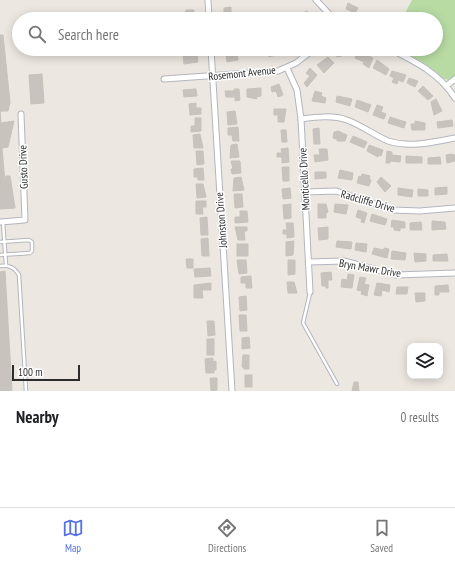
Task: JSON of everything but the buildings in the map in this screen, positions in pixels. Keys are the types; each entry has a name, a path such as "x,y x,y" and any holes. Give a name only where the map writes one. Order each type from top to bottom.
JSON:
{"street":[{"path":"208,0 209,12"},
{"path":"316,0 327,12"},
{"name":"Johnston Drive","path":"211,56 232,391"},
{"name":"Rosemont Avenue","path":"164,79 268,73 287,68 305,56"},
{"path":"404,56 422,65 435,74 455,98"},
{"name":"Monticello Drive","path":"287,68 297,90 301,118 310,292"},
{"path":"446,86 455,80"},
{"name":"Gusto Drive","path":"1,222 26,220 22,114"},
{"path":"301,118 321,116 346,120 389,141 410,144 427,144 455,138"},
{"name":"Radcliffe Drive","path":"305,192 336,191 393,210 420,211 455,208"},
{"name":"Bryn Mawr Drive","path":"309,262 344,261 396,274 455,273"}],"lane":[{"path":"1,222 6,265"},
{"path":"0,242 29,240 32,242 31,252 0,255"},
{"path":"0,266 6,265 15,268 19,275 26,391"},
{"path":"310,292 303,323 337,384"}],"green space":[{"path":"412,0 455,0 455,76 450,80 444,79 425,64 411,56 443,56 443,12 406,12"}]}
